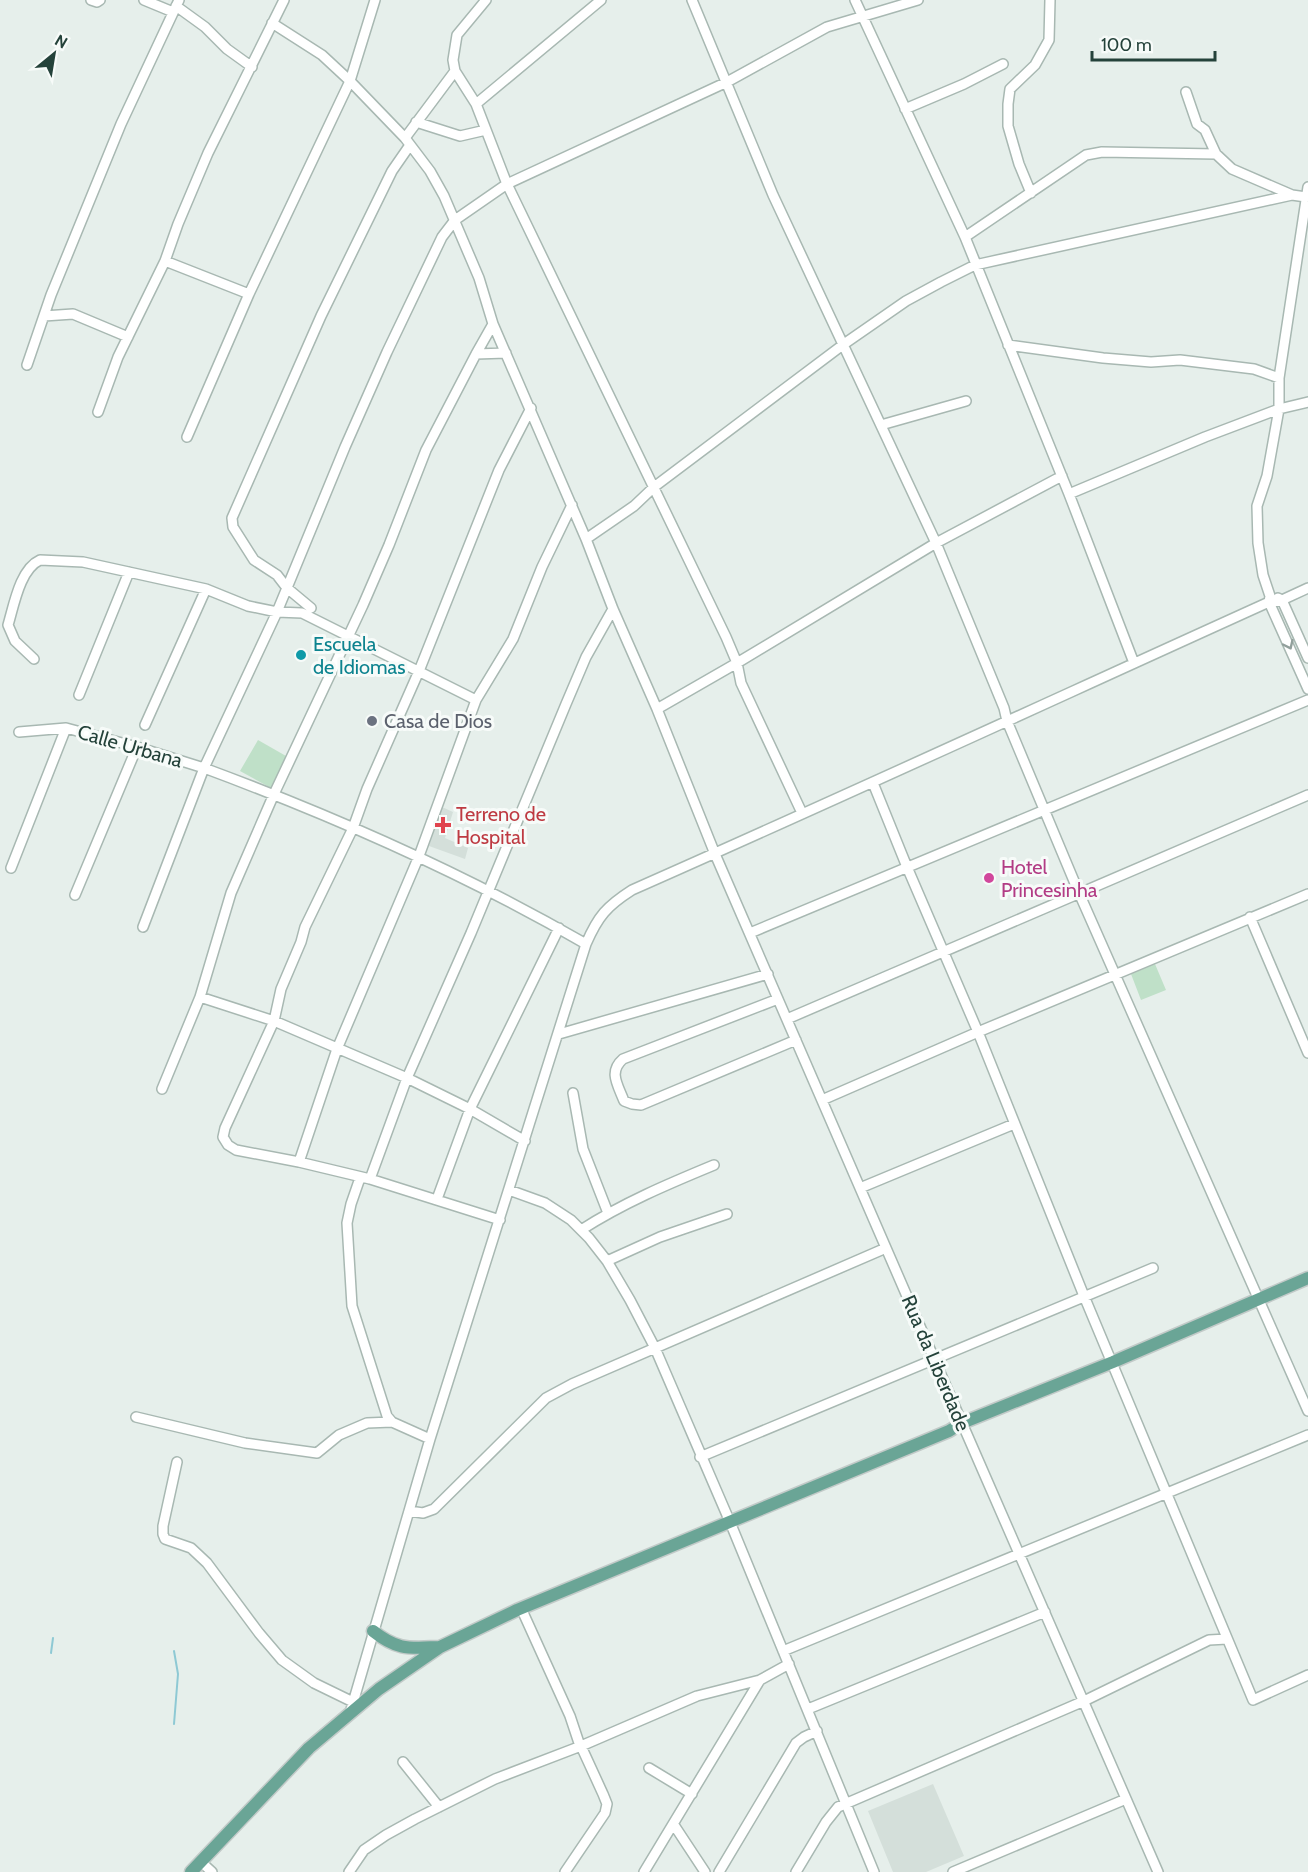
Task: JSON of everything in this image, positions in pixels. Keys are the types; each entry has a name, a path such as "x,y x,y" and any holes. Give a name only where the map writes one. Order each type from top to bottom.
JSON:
{"main road":[{"path":"191,1872 351,1707 440,1647 521,1608 949,1431 962,1423 1113,1362 1308,1278"},
{"path":"373,1631 386,1642 398,1647 414,1649 440,1647"}],"street":[{"path":"91,0 97,2 100,0"},
{"path":"144,0 176,6 252,67"},
{"path":"98,412 118,357 165,261 208,153 284,0"},
{"path":"187,437 249,294 350,81 375,0"},
{"path":"486,0 457,35 453,60 455,71 476,104 507,184 726,637 737,663 741,682 802,813"},
{"path":"476,104 602,0"},
{"path":"692,0 773,195 936,543 1079,893 1308,1411"},
{"path":"855,0 965,237 1062,476 1134,663"},
{"path":"142,927 204,768 277,612 387,352 442,237 455,220 507,184 727,82 827,27 918,0"},
{"path":"1031,193 1019,164 1008,126 1008,104 1010,89 1035,65 1049,40 1050,0"},
{"path":"27,365 44,316 121,124 176,6"},
{"name":"Rua da Liberdade","path":"272,23 322,55 350,81 408,142 430,171 444,196 479,278 493,324 572,505 715,854 1158,1872"},
{"path":"905,109 964,84 1003,64"},
{"path":"311,608 287,588 277,575 254,560 233,527 232,518 321,316 416,122 455,71"},
{"path":"1186,92 1197,124 1205,130 1216,154 1232,169 1307,202 1279,378 1279,409 1267,476 1257,506 1258,543 1269,599 1308,689"},
{"path":"416,122 460,136 486,130"},
{"path":"965,237 1086,155 1102,152 1216,154"},
{"path":"586,539 634,506 654,487 844,344 906,301 975,265 1292,195"},
{"path":"165,261 249,294"},
{"path":"44,316 73,314 128,337"},
{"path":"162,1089 200,997 231,893 274,794 389,546 426,450 493,324"},
{"path":"1008,345 1113,359 1151,362 1180,360 1254,369 1279,378"},
{"path":"476,354 506,353"},
{"path":"880,425 966,401"},
{"path":"1069,494 1205,437 1279,409 1308,402"},
{"path":"500,1220 365,1178 236,1150 228,1145 223,1137 274,1021 281,989 305,927 352,828 419,671 499,470 531,408"},
{"path":"657,709 936,543 1062,476"},
{"path":"299,1162 337,1049 419,856 476,700 513,639 542,567 572,505"},
{"path":"34,659 15,641 8,625 26,571 40,560 83,562 206,589 248,606 277,612 302,613 476,700"},
{"path":"79,695 129,572"},
{"path":"177,1462 163,1526 165,1539 191,1548 207,1563 282,1660 351,1707 430,1439 586,944 599,917 615,901 632,890 873,783 1269,599 1282,600 1308,588"},
{"path":"145,725 206,589"},
{"path":"1282,600 1308,658"},
{"path":"430,1439 392,1422 387,1416 352,1306 347,1223 351,1204 365,1178 471,933 586,657 613,609"},
{"path":"750,933 1308,700"},
{"path":"11,868 66,728"},
{"name":"Calle Urbana","path":"19,732 66,728 204,768 274,794 419,856 488,889 586,944"},
{"path":"75,895 137,747"},
{"path":"873,783 1253,1700 1308,1675"},
{"path":"787,1019 1308,795"},
{"path":"822,1100 1308,894"},
{"path":"1250,917 1308,1053"},
{"path":"437,1199 470,1109 558,928"},
{"path":"559,1034 768,974"},
{"path":"200,997 274,1021 407,1078 470,1109 525,1142"},
{"path":"778,999 623,1059 616,1065 614,1073 624,1101 641,1105 796,1040"},
{"path":"573,1093 583,1149 608,1213"},
{"path":"860,1188 1014,1124"},
{"path":"581,1230 608,1213 661,1187 714,1165"},
{"path":"509,1190 545,1203 571,1220 590,1238 630,1300 655,1348 700,1457 730,1522 818,1731 874,1872"},
{"path":"607,1262 660,1237 726,1214"},
{"path":"410,1511 423,1514 434,1509 546,1398 572,1384 886,1248"},
{"path":"700,1457 1153,1268"},
{"path":"136,1417 244,1443 317,1453 339,1435 367,1423 392,1422"},
{"path":"783,1651 1308,1435"},
{"path":"521,1608 570,1716 606,1804 604,1813 564,1872"},
{"path":"808,1709 1045,1612"},
{"path":"796,1872 832,1812 845,1803 1084,1701 1209,1640 1227,1640"},
{"path":"349,1872 364,1850 386,1835 495,1779 581,1746 697,1696 760,1680 789,1664"},
{"path":"645,1872 760,1680"},
{"path":"719,1872 796,1743 818,1731"},
{"path":"403,1762 439,1807"},
{"path":"649,1768 692,1794"},
{"path":"953,1872 1126,1798"},
{"path":"674,1825 705,1872"},
{"path":"201,1862 212,1872"}],"shaded area":[{"name":"Terreno de Hospital","path":"442,807 453,812 445,838 468,848 465,859 429,846"},
{"path":"933,1784 964,1856 926,1872 893,1872 868,1811"}],"green space":[{"path":"258,740 286,756 271,788 240,771"},
{"path":"1155,964 1166,990 1141,1000 1131,974"}],"waterway":[{"path":"51,1653 53,1638"},
{"path":"174,1651 178,1674 174,1724"}],"place":[{"name":"Escuela de Idiomas","path":"301,655"},
{"name":"Casa de Dios","path":"372,721"},
{"name":"Terreno de Hospital","path":"443,825"},
{"name":"Hotel Princesinha","path":"989,878"}]}
